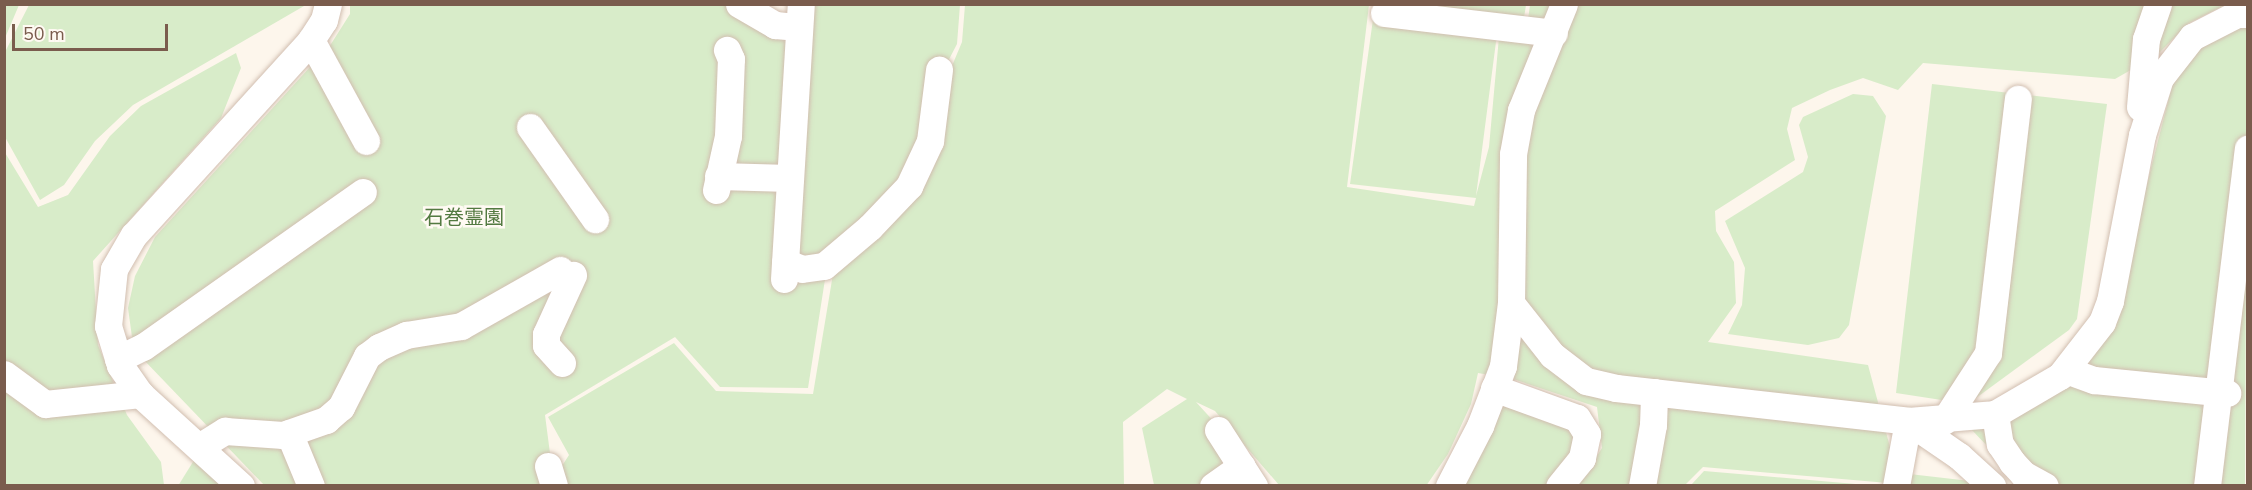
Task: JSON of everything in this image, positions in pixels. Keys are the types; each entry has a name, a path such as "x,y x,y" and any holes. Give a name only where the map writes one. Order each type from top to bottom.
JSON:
{"street":[{"path":"241,486 140,394 118,358 108,326 114,270 134,235 311,40 324,20 328,4"},
{"path":"739,4 775,25 800,16 785,271 824,266 870,227 909,186 930,141 939,70"},
{"path":"1449,486 1480,426 1503,366 1511,303 1513,153 1521,110 1564,4"},
{"path":"2142,135 2140,104 2146,39 2158,4"},
{"path":"1384,13 1554,33"},
{"path":"1511,303 1552,355 1587,381 1654,392 1908,421 1944,421 1995,414 2040,391 2066,370 2102,322 2110,301 2142,135 2160,78 2192,37 2237,14 2247,14"},
{"path":"311,40 366,141"},
{"path":"727,50 731,59 728,136 717,183 790,178"},
{"path":"1944,421 1988,353 2018,99"},
{"path":"530,127 595,219"},
{"path":"2206,486 2222,392 2247,148"},
{"path":"118,358 143,347 363,192"},
{"path":"199,447 225,431 289,433 326,420 341,408 363,363 379,347 406,335 461,326 566,272 546,334 546,345 562,363"},
{"path":"2066,370 2094,380 2222,392"},
{"path":"4,374 45,404 140,394"},
{"path":"1494,388 1577,418 1587,434 1582,458 1559,486"},
{"path":"1642,486 1653,425 1654,392"},
{"path":"1995,414 2000,444 2012,462 2023,474 2045,486"},
{"path":"1896,486 1908,421"},
{"path":"1908,421 1959,456 1992,486"},
{"path":"1213,486 1248,476 1218,430"},
{"path":"289,433 311,486"}],"green space":[{"path":"303,4 304,6 133,105 95,141 64,185 40,200 5,137 5,52 29,5"},
{"name":"石巻霊園","path":"751,4 793,21 794,5 960,5 957,44 944,69 937,142 826,273 808,388 720,387 675,337 545,415 551,461 559,485 264,485 142,358 132,337 128,308 135,276 155,237 331,44 350,14 350,5"},
{"path":"4,5 19,5 5,38"},
{"path":"965,5 1369,5 1347,187 1474,206 1476,198 1350,184 1375,5 1526,5 1521,37 1497,34 1476,196 1489,147 1499,37 1525,42 1530,5 2225,5 2189,23 2157,55 2115,79 1923,63 1898,90 1863,78 1830,90 1792,108 1787,129 1795,160 1715,211 1716,231 1734,262 1736,303 1708,342 1868,365 1890,447 1888,483 1703,467 1685,485 1571,485 1586,473 1602,448 1597,407 1513,379 1478,373 1471,404 1448,454 1426,486 1279,485 1215,411 1196,402 1217,425 1258,485 1154,485 1142,428 1187,399 1167,389 1123,422 1124,486 565,485 560,469 569,455 548,417 674,343 716,391 813,394 833,274 918,190 944,146 949,73 962,42"},
{"path":"2247,27 2245,485 2033,485 2012,472 1970,428 2058,388 2132,243 2175,74 2189,53 2214,37"},
{"path":"236,53 241,68 221,118 93,261 98,345 127,415 161,462 164,485 5,485 4,151 38,207 68,195 110,136 141,106"},
{"path":"1932,84 2107,104 2077,319 2069,330 1976,398 1948,401 1896,393"},
{"path":"1853,94 1873,96 1886,116 1849,325 1839,338 1808,345 1728,334 1742,305 1745,268 1725,221 1803,172 1808,157 1799,125 1803,117"},
{"path":"1513,386 1590,422 1564,485 1464,486"},
{"path":"196,457 226,486 178,486"},
{"path":"1704,471 1867,485 1691,485"},
{"path":"1892,472 1970,481 1969,485 1890,486"}]}
